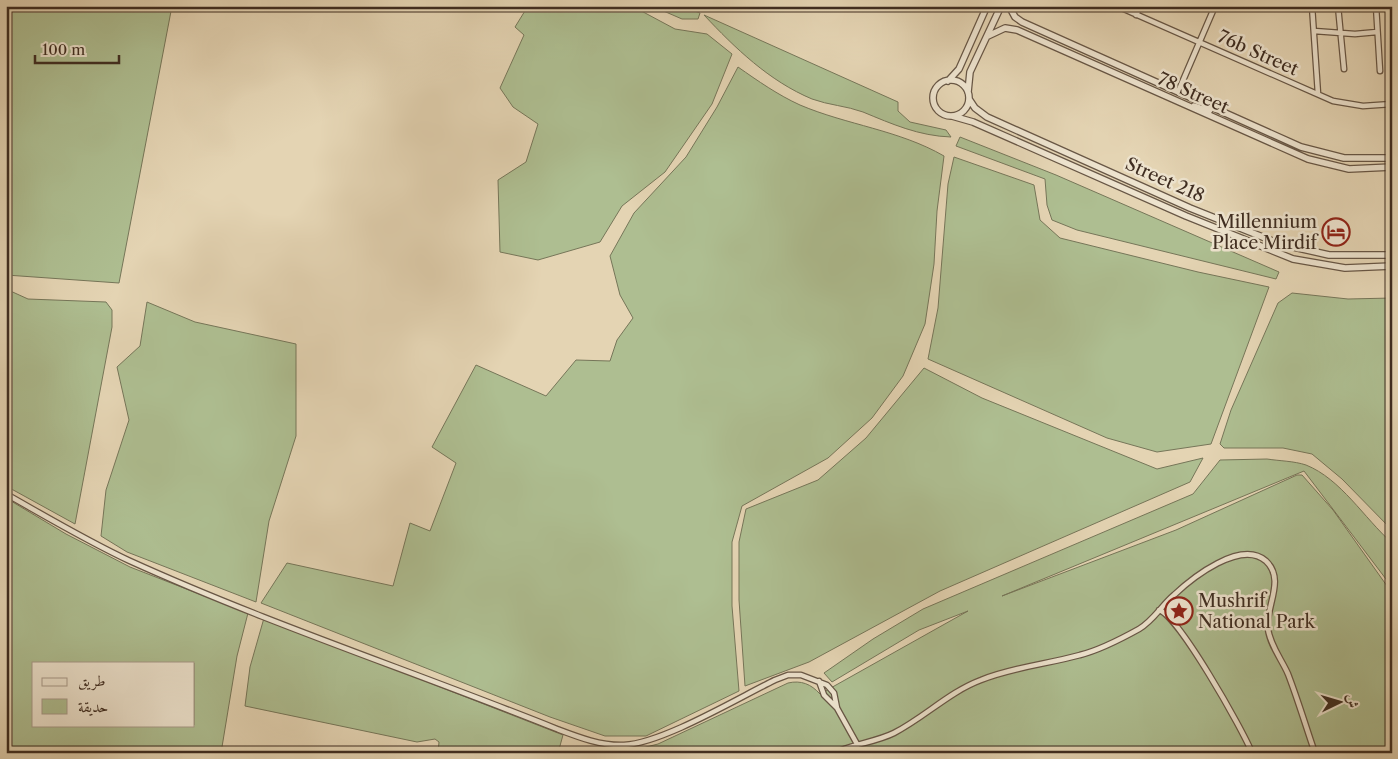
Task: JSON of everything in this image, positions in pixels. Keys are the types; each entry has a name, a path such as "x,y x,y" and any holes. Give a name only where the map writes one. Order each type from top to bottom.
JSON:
{"street":[{"path":"987,6 959,69 947,81 938,86 934,101 942,114 968,120 1195,220 1293,259 1327,266 1392,266"},
{"path":"952,116 962,113 969,96 968,80 970,72 1001,6"},
{"name":"78 Street","path":"1009,6 1015,17 1022,22 1310,150 1335,157 1359,159 1392,158"},
{"name":"76b Street","path":"1117,6 1318,94 1353,105 1392,104"},
{"path":"1136,15 1140,6"},
{"path":"1178,92 1215,6"},
{"path":"1312,6 1318,94"},
{"path":"1338,6 1344,69"},
{"path":"1376,6 1380,71"},
{"name":"78 Street","path":"988,36 1006,28 1017,30 1239,130 1324,164 1349,169 1392,167"},
{"path":"1314,31 1339,31 1355,34 1377,32"},
{"path":"947,81 962,84 969,96"},
{"name":"Street 218","path":"969,96 975,108 988,117 1190,208 1280,244 1329,255 1392,255"},
{"path":"1186,106 1194,106 1209,111 1212,107"},
{"path":"1239,130 1240,126 1244,125 1279,137"},
{"path":"6,494 110,551 146,568 253,612 591,740 623,745 648,741 784,676 801,675 819,681 832,690 837,708 857,744"},
{"path":"834,753 893,733 959,690 980,680 1095,650 1140,629 1189,582 1231,557 1245,553 1253,554 1266,561 1274,574 1275,581 1268,623 1269,633 1290,680 1316,753"},
{"path":"1158,610 1166,614 1192,648 1240,727 1252,753"},
{"path":"819,681 824,695 837,708"}],"green space":[{"path":"6,6 172,6 119,283 6,275"},
{"path":"528,6 632,6 675,29 707,34 732,54 712,104 665,172 622,206 600,242 538,260 500,252 498,180 526,162 538,124 513,107 500,88 524,35 515,27"},
{"path":"652,6 682,6 700,13 698,19 682,19"},
{"path":"704,15 898,102 898,111 910,122 946,130 951,137 906,129 863,112 818,101 796,92 754,63"},
{"path":"738,67 761,83 800,105 909,140 944,156 937,211 934,264 925,324 903,376 872,418 828,458 742,506 732,542 732,606 739,691 646,736 605,736 550,717 261,603 287,563 393,586 410,523 430,531 456,463 432,447 476,365 546,396 576,360 610,361 617,340 633,318 620,295 610,256 634,213 686,157 717,107"},
{"path":"960,137 1056,175 1279,272 1276,279 1077,230 1052,220 1047,205 1045,179 956,146"},
{"path":"954,157 1034,185 1040,220 1060,238 1198,272 1269,287 1211,444 1157,452 1107,438 928,359 938,308 948,184"},
{"path":"6,289 28,299 106,302 112,310 112,327 75,524 6,486"},
{"path":"1292,293 1348,299 1392,298 1392,530 1342,479 1312,454 1283,448 1224,448 1220,444 1231,410 1278,303"},
{"path":"147,302 195,322 296,344 296,436 269,521 256,602 127,552 101,536 106,490 129,420 117,367 140,346"},
{"path":"924,368 982,398 1157,469 1203,458 1190,482 940,591 809,662 745,686 739,600 739,542 746,509 818,480 866,438"},
{"name":"Mushrif National Park","path":"1267,459 1306,465 1319,471 1352,500 1392,543 1392,587 1304,471 1002,596 1176,530 1297,475 1302,475 1333,510 1392,593 1392,753 615,753 617,749 642,748 658,744 788,683 806,684 820,694 968,611 919,630 832,682 824,673 873,639 923,609 1193,494 1220,460"},
{"path":"6,498 66,534 130,567 248,613 237,656 221,753 6,753"},
{"path":"264,618 563,735 558,753 438,753 439,742 435,739 417,742 245,706 250,667"}],"place":[{"name":"Millennium Place Mirdif","path":"1336,232"},
{"name":"Mushrif National Park","path":"1179,611"}]}
